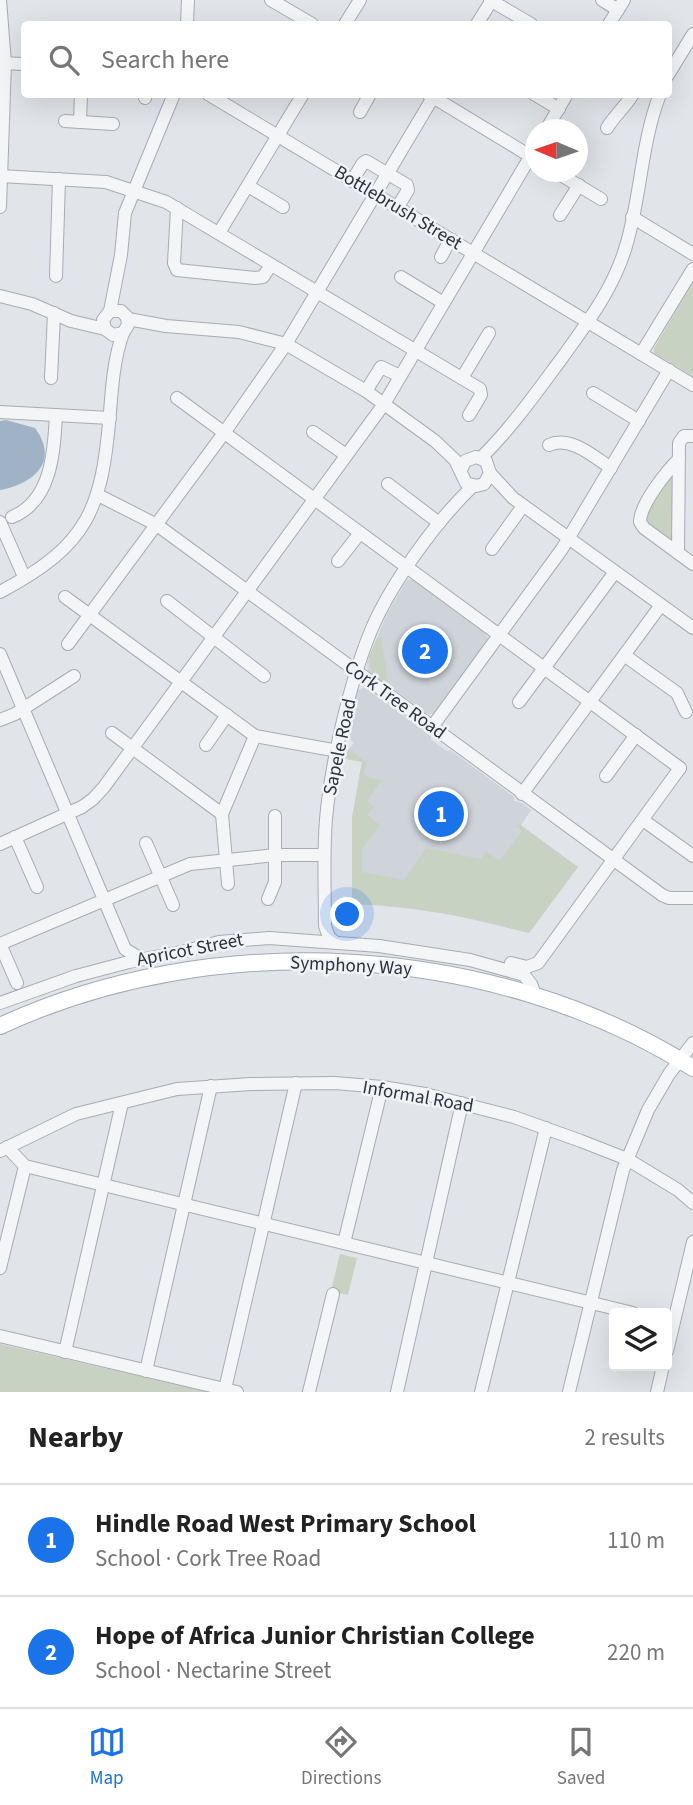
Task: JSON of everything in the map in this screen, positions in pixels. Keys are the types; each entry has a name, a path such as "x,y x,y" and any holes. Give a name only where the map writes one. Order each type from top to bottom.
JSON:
{"main road":[{"name":"Symphony Way","path":"0,1026 59,1001 132,981 207,968 272,962 333,962 414,969 495,985 610,1024 687,1064"}],"street":[{"path":"0,0 3,63 0,207"},
{"path":"187,21 188,0"},
{"path":"271,0 307,21"},
{"path":"347,21 360,0"},
{"path":"479,21 491,0 526,21"},
{"path":"602,0 621,5 611,21"},
{"path":"672,68 693,34"},
{"path":"3,63 21,64"},
{"path":"80,122 81,98"},
{"path":"113,378 103,323 108,313 121,256 124,221 133,190 172,98"},
{"name":"Bottlebrush Street","path":"215,98 693,385"},
{"path":"219,233 301,98"},
{"path":"360,112 368,98"},
{"path":"68,644 224,433 286,344 431,98"},
{"path":"436,98 525,149"},
{"path":"541,98 559,109"},
{"path":"553,119 565,98"},
{"path":"607,128 630,98"},
{"path":"483,464 523,413 587,322 615,275 626,247 655,98"},
{"path":"65,121 113,124"},
{"path":"352,181 366,161 388,174 408,187 397,208"},
{"path":"0,844 69,814 93,799 384,404 442,302 525,168"},
{"path":"1,176 106,182 177,208 482,391 469,415"},
{"path":"56,276 59,179"},
{"path":"574,182 601,199"},
{"path":"560,215 579,185"},
{"path":"248,186 283,207"},
{"path":"177,208 174,263 177,270 255,278 265,275 271,265"},
{"path":"632,218 693,254"},
{"path":"441,257 450,240"},
{"path":"0,592 51,562 65,549 79,532 98,495 106,460 113,378 125,324 121,256"},
{"path":"641,354 693,269"},
{"path":"401,277 442,302"},
{"path":"0,296 106,330 113,335 125,324 166,326 239,332 286,344 366,391 435,441 455,460 461,473 476,486 518,502"},
{"path":"58,315 108,313 117,310 125,324"},
{"path":"51,378 58,315"},
{"path":"462,378 489,333"},
{"path":"366,391 381,367 400,376"},
{"path":"432,727 568,539 669,370"},
{"path":"593,393 639,421"},
{"path":"177,398 589,702 686,768"},
{"path":"0,412 110,418"},
{"path":"22,572 6,519 32,504 47,478 52,459 56,415"},
{"path":"313,432 346,455"},
{"path":"678,553 679,459 682,438 693,436"},
{"path":"435,441 483,464 518,502 693,628"},
{"path":"550,445 559,441 569,443 611,468"},
{"path":"679,459 666,472 640,519 644,527 693,564"},
{"name":"Sapele Road","path":"325,926 324,855 328,805 357,672 376,619 448,509 465,461 483,464 487,481 476,486 448,509"},
{"path":"388,484 439,523"},
{"name":"Cork Tree Road","path":"98,495 157,525 662,895 669,898 693,898"},
{"path":"492,549 518,502"},
{"path":"338,561 360,533"},
{"path":"519,702 615,572"},
{"path":"65,597 255,736 338,751"},
{"path":"167,601 264,676"},
{"path":"522,794 661,605"},
{"path":"0,654 125,948 141,959"},
{"path":"624,655 680,697 686,712"},
{"path":"0,720 23,709 74,676"},
{"path":"205,745 227,715"},
{"path":"112,733 222,814"},
{"path":"606,776 636,735"},
{"path":"228,884 222,814 255,736"},
{"name":"Apricot Street","path":"470,960 485,956 527,967 538,962 643,820 686,768"},
{"path":"268,900 275,886 275,816"},
{"path":"643,820 693,856"},
{"path":"15,837 37,887"},
{"path":"146,842 173,905"},
{"path":"17,983 0,944 160,876 190,864 225,859 324,855"},
{"path":"312,943 325,926"},
{"path":"325,926 327,933 336,943"},
{"name":"Apricot Street","path":"0,1003 38,988 115,965 234,939 269,938 404,949 470,960 524,975 536,997"},
{"path":"115,965 125,948"},
{"path":"569,1392 623,1170 648,1110 669,1074 687,1064 693,1043"},
{"path":"0,1336 231,1391 263,1224 296,1083"},
{"name":"Informal Road","path":"24,1166 4,1149 76,1114 177,1089 296,1083 382,1087 514,1116 627,1159 678,1190 693,1203"},
{"path":"146,1371 211,1086"},
{"path":"344,1243 382,1087"},
{"path":"65,1352 122,1103"},
{"path":"397,1392 462,1104"},
{"path":"481,1392 546,1128"},
{"path":"0,1268 24,1166 612,1308"},
{"path":"672,1315 693,1242"},
{"path":"309,1392 333,1294"},
{"path":"657,1392 662,1371"}],"shaded area":[{"path":"414,579 486,632 488,640 433,714 428,714 368,671 367,662 387,614 407,580"},
{"path":"365,687 431,736 431,740 447,751 450,750 514,797 514,801 531,810 521,825 578,867 529,933 446,913 352,904 352,818 362,762 342,758 354,743 347,736 358,690"}],"green space":[{"path":"693,282 693,376 654,353 654,348"},
{"path":"674,474 673,542 645,525 643,515 667,475"},
{"path":"381,637 388,682 385,683 371,673 369,657 377,638"},
{"path":"349,749 367,763 363,773 370,778 382,780 367,801 374,807 367,815 380,825 362,849 362,872 404,880 426,848 481,859 486,851 500,861 522,831 516,826 518,824 578,867 529,933 441,913 352,904 352,818 362,762 342,758"},
{"path":"340,1254 357,1258 348,1295 331,1291"},
{"path":"0,1344 208,1392 0,1392"}],"water":[{"path":"6,420 35,428 45,451 44,461 32,477 23,483 0,490 0,421"}],"place":[{"name":"Hope of Africa Junior Christian College","path":"425,651"},
{"name":"Hindle Road West Primary School","path":"441,814"}]}
